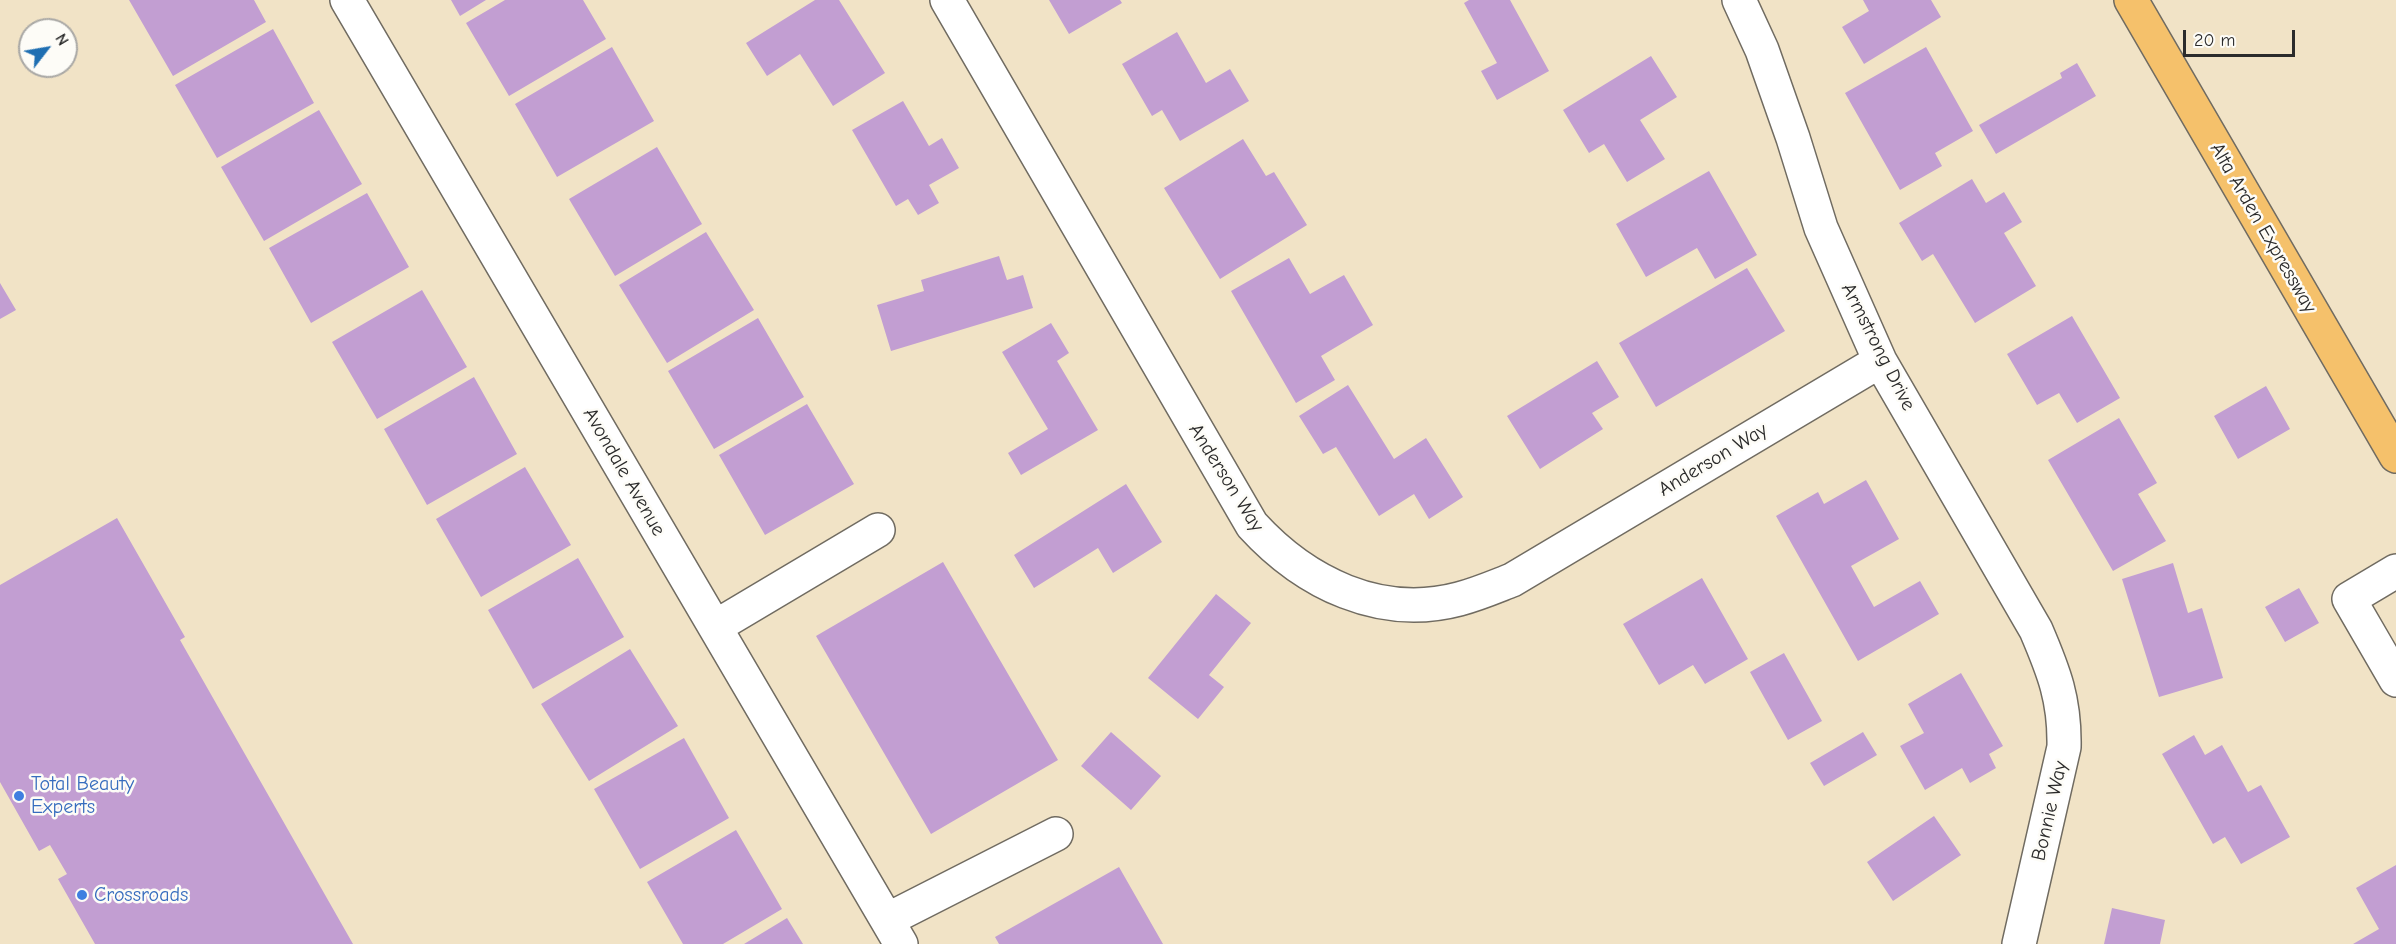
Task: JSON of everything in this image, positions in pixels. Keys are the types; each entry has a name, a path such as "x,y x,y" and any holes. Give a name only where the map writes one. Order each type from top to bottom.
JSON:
{"main road":[{"name":"Alta Arden Expressway","path":"2131,0 2396,456"}],"street":[{"name":"Avondale Avenue","path":"347,0 894,932"},
{"name":"Anderson Way","path":"947,0 1252,525 1293,564 1318,580 1344,591 1372,600 1429,604 1457,600 1512,580 1880,361"},
{"name":"Armstrong Drive","path":"1739,0 1762,50 1790,127 1821,228 1880,361 2036,630 2056,676"},
{"path":"715,627 878,530"},
{"path":"2396,571 2349,599 2396,680"},
{"name":"Bonnie Way","path":"2019,944 2064,747 2065,717 2056,676"},
{"path":"894,932 1056,834"}],"building":[{"path":"129,0 254,0 266,22 173,76"},
{"path":"451,0 486,0 460,16"},
{"path":"505,0 583,0 606,39 509,96 466,23"},
{"path":"815,0 839,0 885,73 833,106 800,54 767,76 746,43"},
{"path":"1049,0 1120,0 1122,3 1069,34"},
{"path":"1469,0 1510,0 1549,71 1497,100 1481,71 1497,63 1464,3"},
{"path":"1863,0 1931,0 1941,17 1864,64 1842,27 1869,11"},
{"path":"273,29 314,103 217,158 175,85"},
{"path":"1177,32 1206,83 1230,69 1249,101 1180,141 1162,110 1152,116 1122,64"},
{"path":"612,47 654,121 557,177 515,104"},
{"path":"1926,47 1973,131 1935,153 1942,166 1900,190 1845,93"},
{"path":"1651,56 1677,97 1640,120 1665,159 1627,182 1604,144 1589,153 1563,110"},
{"path":"2077,63 2096,96 1996,154 1979,125 2062,78 2060,73"},
{"path":"903,101 929,146 942,138 959,168 929,185 939,203 918,215 908,199 896,206 852,130"},
{"path":"319,110 362,184 264,241 221,167"},
{"path":"1243,139 1266,176 1274,172 1307,225 1220,279 1164,188"},
{"path":"657,147 702,224 615,276 569,199"},
{"path":"1709,171 1757,255 1715,279 1697,248 1646,277 1616,224"},
{"path":"1972,179 1986,203 2004,192 2022,222 2004,233 2036,286 1975,323 1933,254 1922,261 1899,223"},
{"path":"367,193 409,267 311,323 269,248"},
{"path":"706,232 754,310 667,363 619,285"},
{"path":"999,256 1007,280 1023,275 1033,308 891,351 877,305 924,291 921,280"},
{"path":"1289,258 1310,294 1344,275 1373,325 1321,356 1335,380 1296,403 1231,291"},
{"path":"1747,268 1785,331 1656,407 1619,343"},
{"path":"0,283 16,310 0,319"},
{"path":"422,290 467,367 377,419 332,342"},
{"path":"2072,316 2120,398 2077,423 2059,393 2037,405 2007,354"},
{"path":"758,318 804,397 714,449 668,371"},
{"path":"1051,323 1069,353 1057,361 1098,430 1021,475 1008,453 1048,429 1002,352"},
{"path":"1597,361 1619,397 1592,413 1603,429 1540,469 1507,416"},
{"path":"474,377 517,454 427,505 384,429"},
{"path":"1348,385 1394,459 1426,438 1463,497 1429,519 1414,494 1379,516 1336,447 1323,454 1299,416"},
{"path":"2266,386 2290,429 2238,459 2214,416"},
{"path":"807,404 854,484 765,535 719,455"},
{"path":"2119,418 2157,483 2138,494 2166,541 2113,571 2048,460"},
{"path":"525,467 571,545 481,597 436,519"},
{"path":"1866,480 1899,539 1851,566 1874,607 1920,581 1939,614 1858,661 1776,516 1818,492 1824,504"},
{"path":"1126,484 1162,542 1113,573 1098,548 1034,588 1014,555"},
{"path":"117,518 185,637 180,640 353,944 95,944 58,879 67,874 50,845 39,851 0,782 0,585"},
{"path":"578,558 624,637 533,689 488,610"},
{"path":"943,562 1058,760 931,834 816,636"},
{"path":"2173,563 2188,613 2202,608 2223,678 2159,697 2122,579"},
{"path":"1702,578 1748,659 1705,684 1693,665 1659,685 1623,624"},
{"path":"2299,588 2319,623 2285,642 2265,607"},
{"path":"1216,594 1251,623 1209,675 1224,687 1198,719 1148,678"},
{"path":"630,649 678,726 589,781 541,704"},
{"path":"1784,653 1822,721 1788,740 1750,672"},
{"path":"1961,673 2003,746 1989,754 1996,768 1970,783 1962,768 1925,790 1900,746 1924,733 1908,704"},
{"path":"1111,732 1161,776 1131,810 1081,766"},
{"path":"1863,732 1877,755 1824,786 1810,763"},
{"path":"2194,735 2205,755 2222,745 2248,792 2261,785 2290,837 2241,864 2225,837 2213,844 2162,754"},
{"path":"684,738 729,818 640,869 594,789"},
{"path":"1934,816 1961,855 1893,901 1867,862"},
{"path":"736,830 782,909 723,944 683,944 647,882"},
{"path":"2396,865 2396,944 2353,944 2379,929 2356,888"},
{"path":"1119,867 1163,944 999,944 995,937"},
{"path":"2112,908 2165,920 2160,944 2104,944"},
{"path":"787,918 803,944 744,944"}],"place":[{"name":"Total Beauty Experts","path":"19,796"},
{"name":"Crossroads","path":"82,895"}]}
